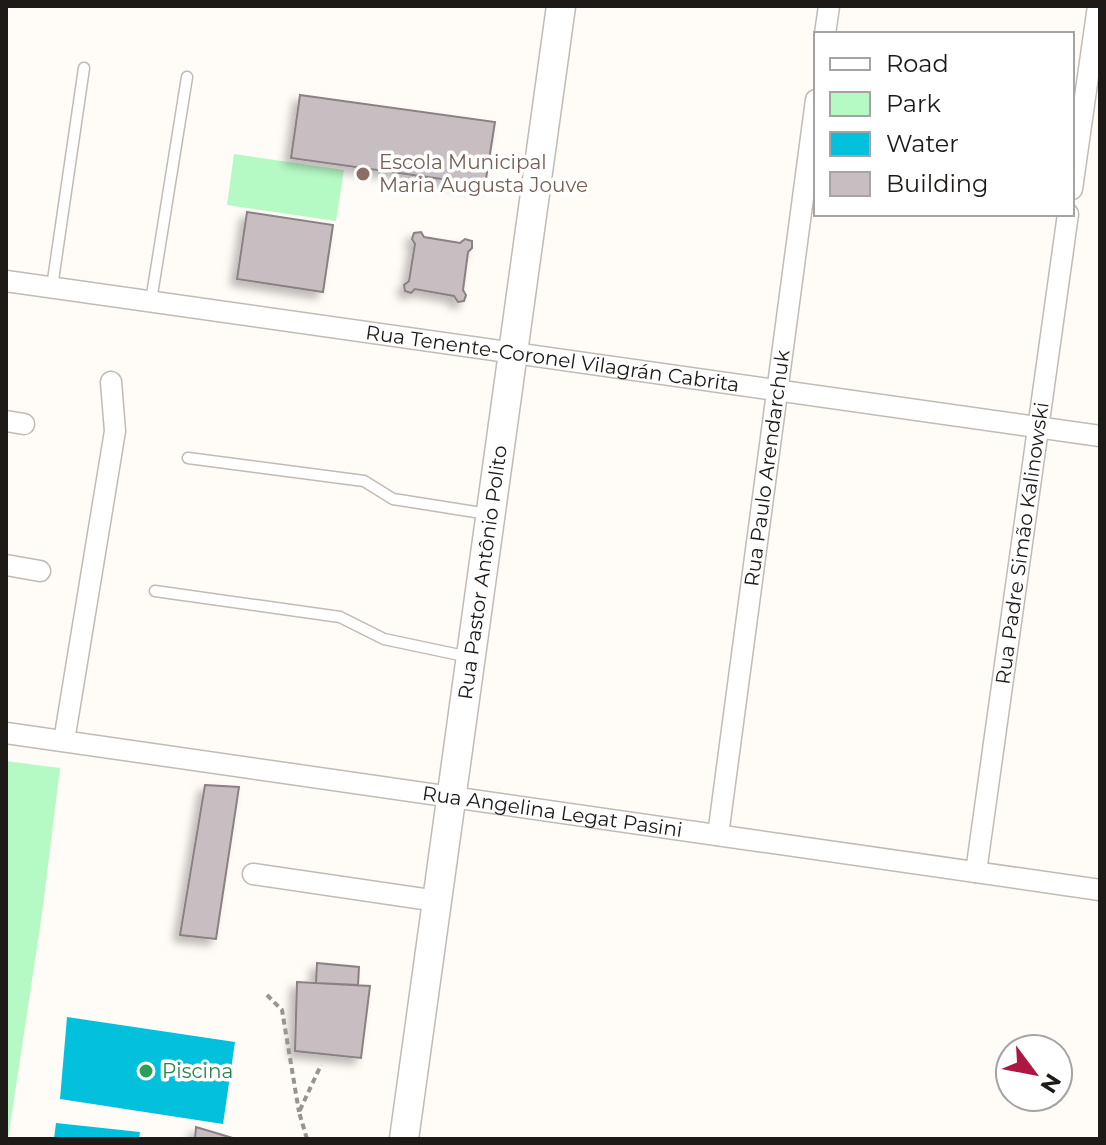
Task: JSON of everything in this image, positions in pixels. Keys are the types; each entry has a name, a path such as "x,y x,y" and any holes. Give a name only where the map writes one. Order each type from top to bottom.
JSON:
{"main road":[{"name":"Rua Pastor Antônio Polito","path":"404,1139 561,6"}],"street":[{"path":"825,32 829,6"},
{"path":"1074,163 1098,6"},
{"name":"Rua Paulo Arendarchuk","path":"718,835 814,115"},
{"name":"Rua Padre Simão Kalinowski","path":"976,872 1068,216"},
{"name":"Rua Tenente-Coronel Vilagrán Cabrita","path":"6,281 1100,436"},
{"path":"64,741 115,431 111,382"},
{"path":"6,565 40,571"},
{"name":"Rua Angelina Legat Pasini","path":"6,733 1100,890"},
{"path":"253,874 437,901"}],"lane":[{"path":"52,287 84,68"},
{"path":"151,301 187,77"},
{"path":"188,458 364,481 393,499 490,514"},
{"path":"155,591 340,617 384,639 471,657"}],"path":[{"path":"267,995 282,1010 299,1112 307,1139"},
{"path":"299,1112 321,1065"}],"green space":[{"path":"234,154 344,170 336,221 227,205"},
{"path":"6,761 60,768 42,914 8,1139 6,1139"}],"water":[{"name":"Piscina","path":"67,1017 235,1042 223,1124 60,1099"},
{"name":"Piscina","path":"56,1123 140,1132 139,1139 54,1139"}],"building":[{"path":"300,95 495,122 485,185 291,158"},
{"path":"247,212 333,225 323,292 237,279"},
{"path":"421,232 424,237 460,243 465,239 472,241 468,252 464,301 458,302 454,296 415,289 411,293 405,291 415,244 412,239 414,233"},
{"path":"205,785 239,787 216,939 180,935"},
{"path":"317,963 359,967 358,985 316,983"},
{"path":"297,982 370,986 361,1058 295,1051"},
{"path":"196,1127 236,1139 195,1139"}],"place":[{"name":"Escola Municipal Maria Augusta Jouve","path":"363,174"},
{"name":"Piscina","path":"146,1071"}]}
